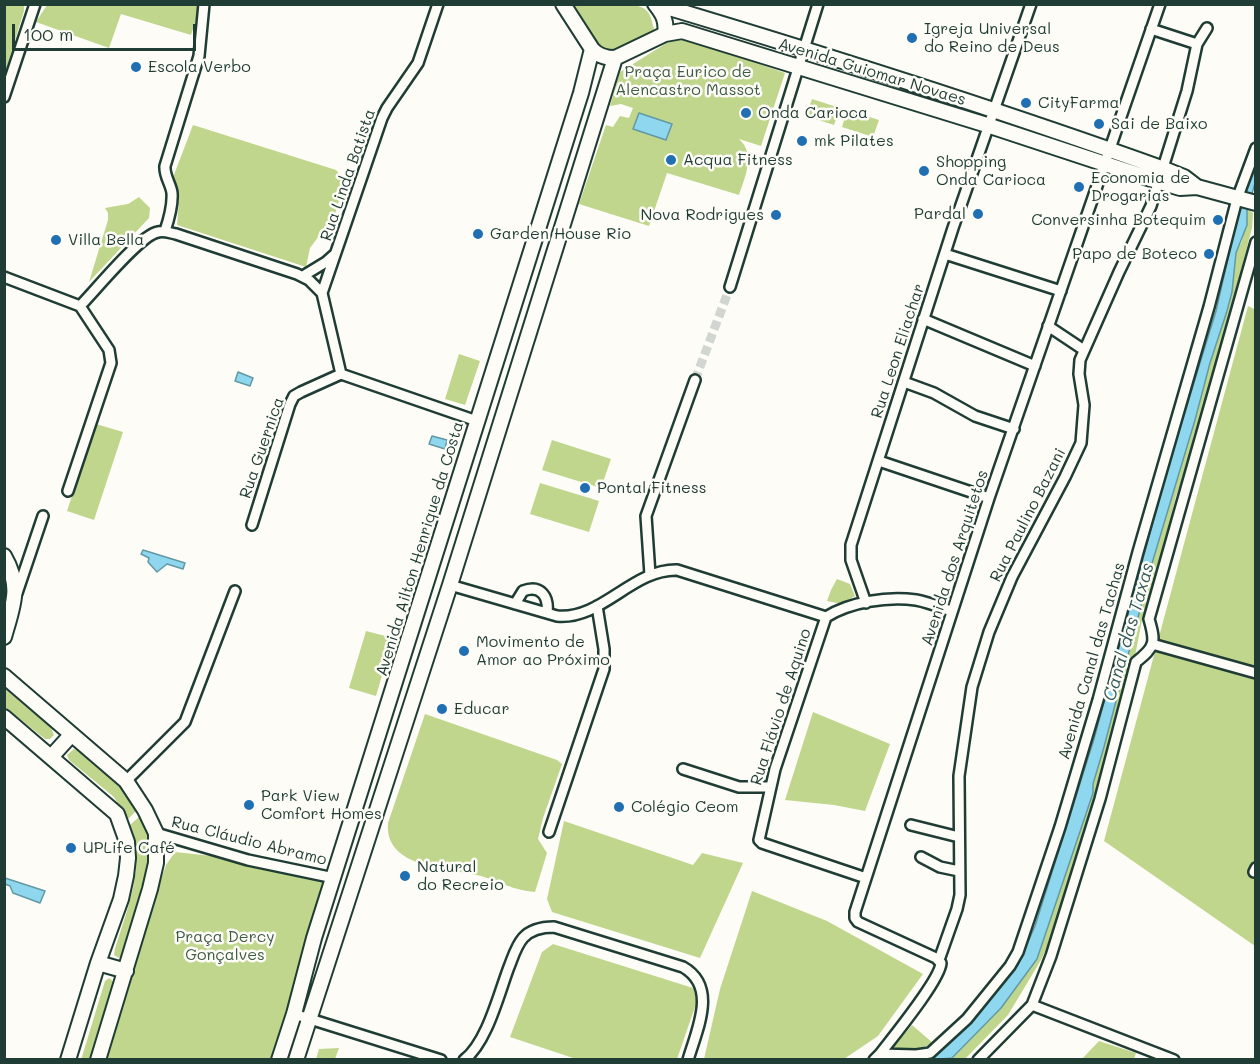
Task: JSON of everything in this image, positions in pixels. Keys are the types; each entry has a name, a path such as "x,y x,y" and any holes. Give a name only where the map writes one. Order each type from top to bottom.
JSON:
{"street":[{"path":"4,97 35,4"},
{"path":"165,231 172,194 164,170 200,56 204,4"},
{"name":"Rua Linda Batista","path":"322,293 382,118 418,63 438,4"},
{"path":"656,4 664,18 665,34"},
{"name":"Avenida Guiomar Novaes","path":"656,4 804,48 995,110 1109,149 1162,176"},
{"path":"730,287 818,4"},
{"name":"Rua Leon Eliachar","path":"866,603 849,553 923,319 1031,4"},
{"name":"Avenida dos Arquitetos","path":"939,960 858,922 855,912 951,611 1160,4"},
{"path":"280,1055 297,1057 310,1019 332,944 450,585 615,58 601,56 592,49 566,6"},
{"name":"Rua Paulino Bazani","path":"939,960 960,895 958,776 972,687 989,632 1012,577 1081,443 1083,405 1079,366 1119,272 1146,219 1162,176 1187,91 1197,44 1207,28"},
{"path":"1151,29 1197,44"},
{"name":"Avenida Guiomar Novaes","path":"615,58 665,34 682,31 990,126 1104,164 1162,176 1184,177 1197,187 1256,203"},
{"name":"Avenida Ailton Henrique da Costa","path":"280,1055 294,1014 314,938 581,93 592,49"},
{"name":"Avenida Canal das Tachas","path":"877,1057 930,1053 967,1018 1010,966 1018,952 1060,827 1098,700 1239,199 1256,148"},
{"path":"80,306 142,242 150,235 165,231 303,276 322,293 341,374 477,421"},
{"path":"978,1059 1032,1005 1052,956 1100,798 1136,662 1150,651 1155,637 1149,619 1256,242"},
{"path":"303,276 326,262 337,252"},
{"path":"945,254 1061,291"},
{"path":"4,277 80,306 109,350 111,363 68,491"},
{"path":"923,319 1035,366"},
{"path":"1048,327 1084,350"},
{"path":"493,373 515,379"},
{"name":"Rua Guernica","path":"252,525 294,396 341,374"},
{"path":"650,575 646,516 695,380"},
{"path":"903,382 934,393 975,416 1014,429"},
{"path":"879,461 989,498"},
{"path":"4,637 43,516"},
{"path":"4,556 13,575 16,595"},
{"path":"450,585 546,613 569,616 597,606 650,575 666,570 689,572 826,618 837,610 866,603 903,599 918,600 951,611"},
{"path":"515,604 523,591 533,589 547,598 546,613"},
{"path":"126,781 185,722 235,591"},
{"path":"549,832 604,669 604,649 597,606"},
{"name":"Rua Flávio de Aquino","path":"826,618 770,787 759,840 762,843 866,878"},
{"path":"1152,644 1256,674"},
{"path":"4,676 126,781 145,810 156,833 157,849 154,872 98,1059"},
{"path":"4,717 117,814 127,842 128,858 121,899 68,1059"},
{"path":"52,756 71,735"},
{"path":"373,754 394,759"},
{"path":"683,769 739,787 770,787"},
{"path":"911,825 958,837"},
{"name":"Rua Cláudio Abramo","path":"156,833 248,860 334,878"},
{"path":"921,857 940,867 959,871"},
{"path":"464,1059 483,1035 516,947 529,933 540,928 561,928 690,971 701,984 702,1014 688,1059"},
{"path":"877,1057 939,973 941,963 939,960"},
{"path":"98,963 126,971"},
{"path":"1032,1005 1173,1059"},
{"path":"294,1014 441,1059"}],"green space":[{"path":"5,4 24,5 24,11 5,73"},
{"path":"623,4 641,7 650,15 655,32 620,55 598,45 589,37 575,17 577,12 574,5"},
{"path":"47,5 201,5 191,35 121,14 109,48 36,22"},
{"name":"Praça Eurico de Alencastro Massot","path":"678,36 785,73 761,146 739,139 747,152 748,166 739,195 667,173 649,226 579,204 606,125 613,127 620,116 629,118 633,108 621,104 610,106 620,72"},
{"path":"812,99 840,108 834,125 806,116"},
{"path":"847,110 879,120 873,137 842,127"},
{"path":"193,125 336,170 345,180 335,214 310,248 306,267 177,225 179,200 172,180"},
{"path":"139,197 150,208 149,218 89,282 108,220 105,208 128,204"},
{"path":"1249,210 1253,213 1252,228 1203,413 1194,434 1190,458 1176,496 1159,568 1142,620 1135,656 1097,797 1049,943 1008,1015 965,1059 951,1060 1001,1008 1037,959 1093,793 1093,784 1153,560 1227,311 1232,292 1236,253 1242,241"},
{"path":"1248,306 1256,310 1255,946 1104,841"},
{"path":"459,354 480,361 465,405 445,399"},
{"path":"96,424 123,432 94,520 67,511"},
{"path":"552,440 611,459 601,488 542,470"},
{"path":"540,483 599,501 589,532 530,514"},
{"path":"837,579 850,584 855,596 842,604 827,601"},
{"path":"366,631 393,638 376,696 349,688"},
{"path":"5,689 51,728 54,735 50,739 45,739 5,707"},
{"path":"813,712 890,744 865,811 785,800"},
{"path":"425,714 557,760 562,764 538,839 547,853 535,892 513,888 481,876 421,864 396,850 390,838 388,823"},
{"path":"74,749 92,758 125,792 137,810 127,820 114,797 69,760 67,755"},
{"path":"140,816 149,837 149,870 124,954 119,958 114,955 115,949 133,888 135,872 136,856 130,825"},
{"path":"564,821 693,865 702,853 743,863 700,958 552,912 547,899"},
{"name":"Praça Dercy Gonçalves","path":"175,852 248,860 334,878 271,1059 104,1060 129,975 166,865"},
{"path":"752,891 827,921 923,974 878,1036 844,1059 704,1059 720,989"},
{"path":"553,944 693,988 697,1001 677,1059 576,1059 510,1037 542,952"},
{"path":"109,978 117,985 93,1059 81,1060 105,981"},
{"path":"912,1025 934,1044 900,1053 894,1051 895,1045"},
{"path":"1099,1041 1136,1053 1134,1059 1082,1059"},
{"path":"339,1048 335,1059 316,1059 319,1049"}],"water":[{"path":"639,113 672,124 666,140 633,129"},
{"name":"Canal das Taxas","path":"1255,162 1255,183 1247,211 1247,225 1236,253 1232,292 1227,311 1153,560 1093,784 1093,793 1037,959 1001,1008 952,1058 931,1060 959,1034 1018,965 1035,926 1094,739 1167,470 1216,311 1236,223 1236,211 1240,206"},
{"path":"238,372 253,378 250,386 235,381"},
{"path":"432,436 447,440 445,449 429,444"},
{"path":"143,550 185,563 183,569 167,564 157,572 148,562 149,558 141,554"},
{"path":"5,878 45,891 40,903 13,893 10,886 5,884"}],"tunnel":[{"path":"695,380 730,287"}],"place":[{"name":"Igreja Universal do Reino de Deus","path":"912,38"},
{"name":"Escola Verbo","path":"136,67"},
{"name":"CityFarma","path":"1026,103"},
{"name":"Onda Carioca","path":"746,113"},
{"name":"Sai de Baixo","path":"1099,124"},
{"name":"mk Pilates","path":"802,141"},
{"name":"Acqua Fitness","path":"671,160"},
{"name":"Shopping Onda Carioca","path":"924,171"},
{"name":"Economia de Drogarias","path":"1079,187"},
{"name":"Pardal","path":"978,214"},
{"name":"Nova Rodrigues","path":"776,215"},
{"name":"Conversinha Botequim","path":"1218,220"},
{"name":"Garden House Rio","path":"478,234"},
{"name":"Villa Bella","path":"56,240"},
{"name":"Papo de Boteco","path":"1209,254"},
{"name":"Pontal Fitness","path":"585,488"},
{"name":"Movimento de Amor ao Próximo","path":"464,651"},
{"name":"Educar","path":"442,709"},
{"name":"Park View Comfort Homes","path":"249,805"},
{"name":"Colégio Ceom","path":"619,807"},
{"name":"UPLife Café","path":"71,848"},
{"name":"Natural do Recreio","path":"405,876"}]}
